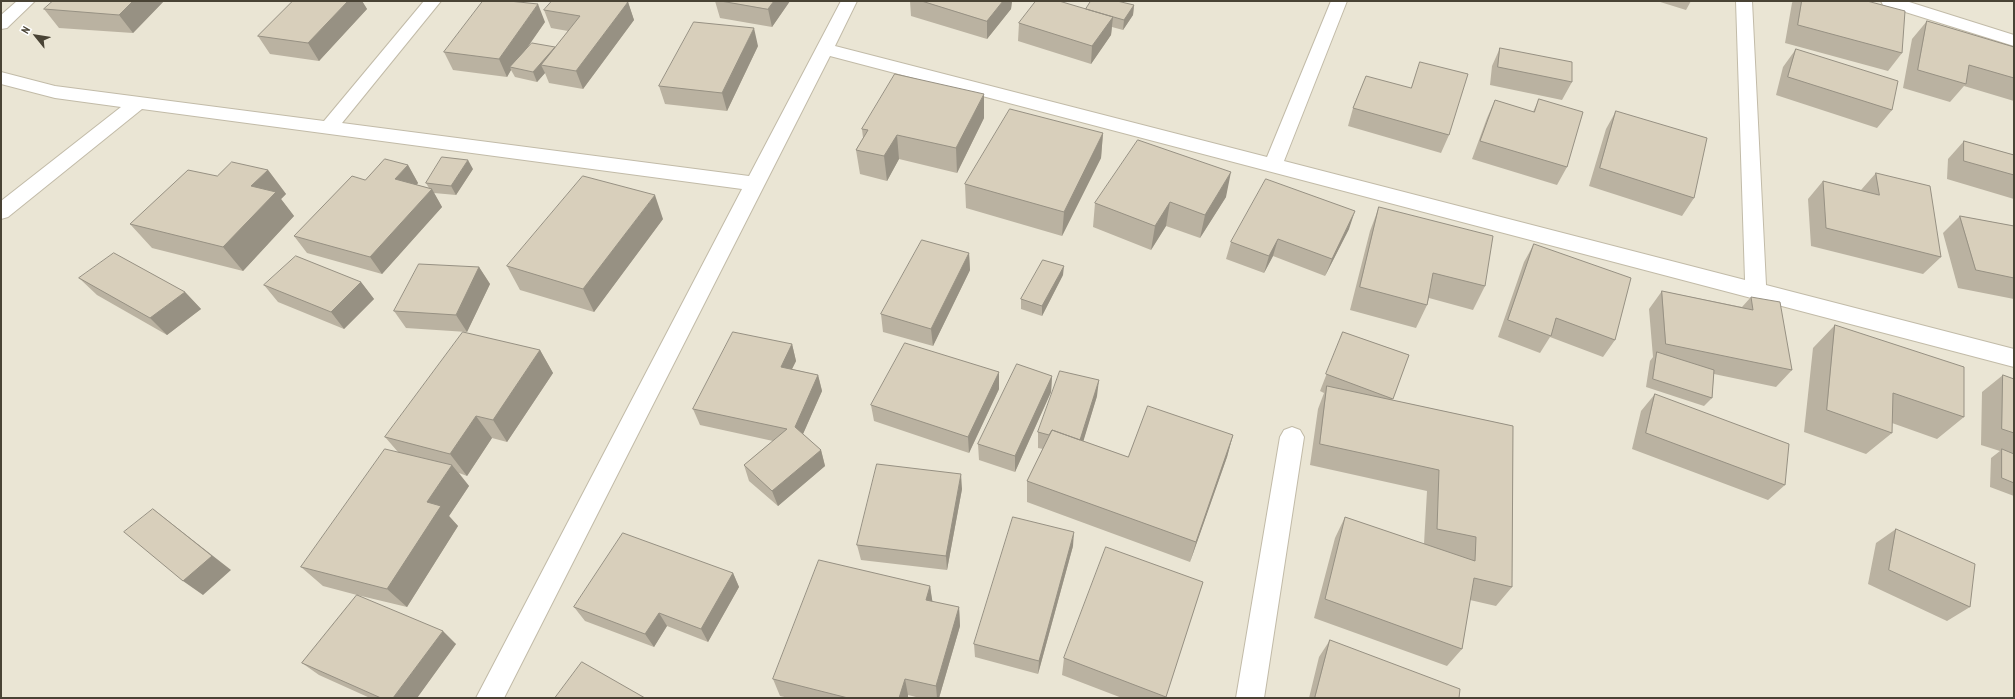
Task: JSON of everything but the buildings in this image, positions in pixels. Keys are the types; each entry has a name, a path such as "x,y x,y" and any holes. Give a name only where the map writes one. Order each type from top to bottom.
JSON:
{"street":[{"path":"1,24 27,1"},
{"path":"328,128 433,1"},
{"path":"490,698 849,1"},
{"path":"1273,166 1339,1"},
{"path":"1744,1 1756,291"},
{"path":"1889,1 2014,41"},
{"path":"826,48 1273,166 2014,358"},
{"path":"1,78 55,92 756,184"},
{"path":"1,212 138,103"},
{"path":"1250,698 1292,437"}],"shaded area":[{"path":"1,1 2014,1 2014,698 1,698"}]}
